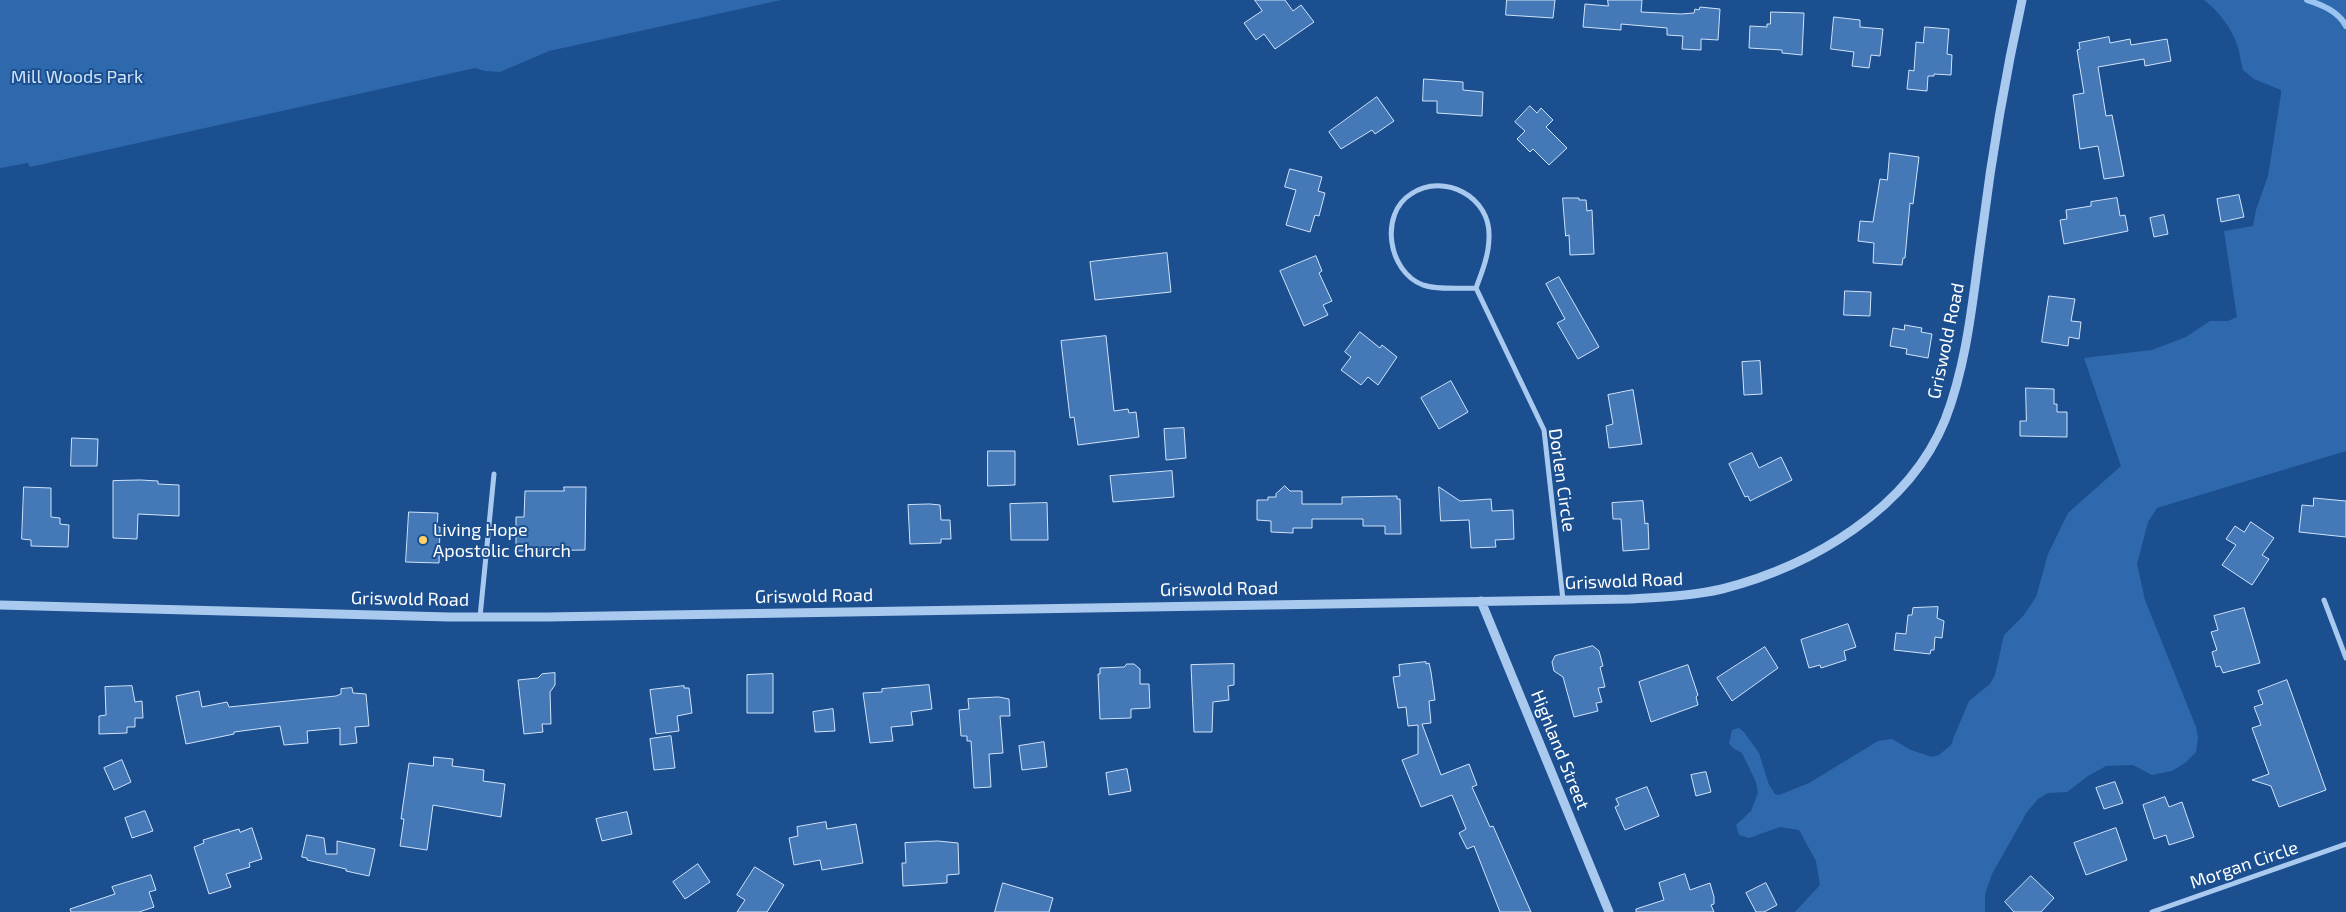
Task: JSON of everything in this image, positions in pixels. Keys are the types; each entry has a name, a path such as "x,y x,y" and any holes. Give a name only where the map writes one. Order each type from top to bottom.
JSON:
{"street":[{"name":"Griswold Road","path":"0,605 480,617 1629,600 1692,594 1722,588 1786,567 1847,533 1872,516 1916,471 1932,447 1955,392 1963,356 1993,151 2022,0"},
{"path":"1432,186 1456,187 1473,198 1486,216 1490,236 1486,263 1476,288 1440,288 1422,284 1402,271 1394,256 1391,231 1396,211 1410,194 1432,186"},
{"name":"Dorlen Circle","path":"1476,288 1544,430 1563,600"},
{"path":"480,617 494,474"},
{"path":"2324,600 2346,658"},
{"name":"Highland Street","path":"1481,601 1609,912"},
{"name":"Morgan Circle","path":"2152,912 2346,844"}],"green space":[{"name":"Mill Woods Park","path":"0,0 781,0 549,51 500,72 475,68 30,167 28,163 0,168"},
{"path":"2204,0 2346,0 2346,451 2157,508 2148,522 2137,564 2145,600 2196,727 2198,738 2196,752 2185,763 2172,771 2152,775 2133,765 2106,766 2088,776 2067,792 2048,793 2038,799 2027,812 1992,874 1985,894 1985,912 1795,912 1820,885 1816,861 1799,830 1780,827 1749,838 1739,835 1736,825 1751,811 1758,793 1756,782 1742,753 1733,748 1729,743 1732,730 1739,728 1744,732 1759,753 1769,785 1775,794 1779,795 1809,783 1878,741 1892,739 1911,750 1932,757 1939,755 1952,744 1969,701 1990,684 1995,675 2004,635 2024,615 2036,597 2048,554 2068,513 2121,466 2084,358 2152,350 2186,337 2210,321 2228,321 2237,317 2224,231 2253,226 2256,210 2268,176 2281,90 2254,79 2243,70 2238,47 2229,27 2210,4"}],"building":[{"path":"1255,0 1285,0 1293,11 1301,5 1314,22 1275,49 1264,34 1256,40 1244,23 1262,11"},
{"path":"1507,0 1555,0 1553,18 1506,15"},
{"path":"1608,0 1642,0 1641,12 1681,14 1694,13 1695,9 1699,10 1700,7 1720,9 1718,40 1701,39 1701,50 1682,49 1683,36 1667,35 1667,28 1621,24 1621,30 1583,27 1585,4 1608,6"},
{"path":"1771,12 1804,13 1802,55 1782,53 1782,50 1749,48 1750,26 1767,27 1767,24 1770,24"},
{"path":"1834,17 1860,20 1860,27 1883,29 1880,56 1871,55 1869,68 1852,66 1854,52 1831,49"},
{"path":"1925,27 1949,29 1947,54 1952,55 1951,75 1934,74 1934,76 1928,76 1927,91 1907,89 1909,70 1914,71 1916,42 1923,43"},
{"path":"2109,37 2110,43 2130,39 2131,45 2167,39 2171,61 2145,66 2144,59 2098,67 2106,116 2112,115 2124,176 2104,179 2098,146 2080,149 2073,95 2084,93 2077,50 2080,49 2079,43"},
{"path":"1424,79 1463,82 1463,90 1483,92 1482,116 1437,113 1437,101 1423,101"},
{"path":"1377,97 1394,121 1375,134 1372,130 1341,149 1329,132"},
{"path":"1530,106 1537,113 1541,108 1553,120 1546,127 1567,148 1549,165 1533,149 1530,152 1517,139 1525,131 1515,122"},
{"path":"1890,153 1919,157 1913,204 1910,203 1905,258 1903,258 1902,265 1873,263 1874,243 1858,241 1860,221 1873,222 1880,179 1887,180"},
{"path":"1290,169 1322,177 1318,191 1325,193 1319,216 1315,215 1310,232 1286,225 1296,190 1285,187"},
{"path":"2239,195 2244,217 2221,222 2217,199"},
{"path":"1563,198 1586,200 1587,211 1592,210 1594,254 1570,255 1569,235 1566,236"},
{"path":"2117,198 2120,216 2125,215 2128,231 2064,244 2060,220 2067,219 2066,210 2091,206 2091,202"},
{"path":"2164,215 2168,234 2154,237 2150,218"},
{"path":"1167,253 1171,292 1095,300 1090,262"},
{"path":"1316,256 1322,271 1319,273 1332,301 1323,305 1328,315 1304,326 1280,271"},
{"path":"1559,277 1599,347 1578,359 1557,323 1565,319 1546,284"},
{"path":"1845,291 1871,292 1870,316 1844,315"},
{"path":"2049,296 2075,299 2071,321 2081,322 2079,339 2069,337 2068,346 2042,342"},
{"path":"1905,325 1922,328 1921,332 1932,334 1928,358 1906,354 1907,349 1890,346 1893,328 1904,330"},
{"path":"1360,332 1380,348 1382,345 1397,357 1378,385 1368,377 1361,385 1341,370 1351,357 1345,352"},
{"path":"1106,336 1114,411 1128,409 1129,413 1136,412 1139,437 1078,445 1074,417 1070,418 1061,341"},
{"path":"1760,361 1762,394 1744,395 1742,362"},
{"path":"1451,381 1468,412 1439,429 1421,398"},
{"path":"2026,388 2054,389 2054,404 2057,404 2057,412 2067,412 2067,437 2020,436 2020,421 2026,421"},
{"path":"1633,390 1642,444 1609,448 1606,426 1613,424 1608,395"},
{"path":"1184,428 1186,458 1166,460 1164,429"},
{"path":"72,438 98,439 97,466 71,466"},
{"path":"988,451 1015,451 1015,485 988,486"},
{"path":"1752,453 1759,468 1781,457 1792,480 1750,501 1748,496 1745,497 1729,464"},
{"path":"1172,471 1174,497 1113,502 1110,476"},
{"path":"113,481 158,481 158,484 179,485 179,516 138,514 137,539 113,538"},
{"path":"1285,486 1290,491 1302,491 1302,504 1342,504 1342,497 1397,496 1397,499 1400,499 1401,534 1385,534 1385,526 1363,526 1363,519 1312,519 1312,528 1293,528 1293,533 1271,532 1271,521 1257,520 1257,500 1268,500 1268,497 1276,497 1276,494"},
{"path":"24,487 51,488 51,517 60,518 60,524 69,525 68,547 31,546 31,540 22,539"},
{"path":"564,487 586,487 585,550 516,551 516,517 524,517 525,491 564,491"},
{"path":"1439,487 1460,501 1491,499 1492,511 1513,510 1514,539 1495,540 1496,547 1471,548 1469,520 1441,521"},
{"path":"2314,498 2346,501 2346,537 2299,532 2302,505 2313,506"},
{"path":"1643,501 1645,524 1648,523 1649,549 1623,551 1621,519 1613,519 1612,503"},
{"path":"1047,503 1048,540 1011,540 1010,504"},
{"path":"908,505 940,505 941,520 950,520 951,539 941,539 941,543 910,544"},
{"name":"Living Hope Apostolic Church","path":"409,512 438,513 437,527 440,527 439,563 406,562"},
{"path":"2251,522 2274,538 2262,555 2269,559 2252,585 2222,565 2236,545 2226,539 2235,526 2244,532"},
{"path":"1938,607 1937,618 1944,621 1942,638 1935,637 1934,650 1931,650 1930,654 1894,650 1896,633 1906,634 1908,615 1912,615 1913,608"},
{"path":"2244,608 2260,663 2223,673 2220,666 2216,667 2212,652 2217,650 2211,632 2218,630 2214,616"},
{"path":"1848,624 1856,647 1844,651 1846,660 1821,668 1820,665 1809,668 1801,640"},
{"path":"1593,646 1599,651 1603,666 1600,667 1605,687 1598,688 1602,702 1596,703 1598,711 1574,717 1563,677 1554,671 1552,662 1555,656"},
{"path":"1765,647 1778,668 1732,701 1717,678"},
{"path":"1426,662 1426,664 1429,663 1435,700 1429,701 1431,723 1422,724 1441,775 1469,764 1477,785 1472,787 1490,827 1493,826 1531,912 1500,912 1474,846 1467,849 1459,833 1466,829 1452,795 1421,807 1402,760 1418,754 1418,725 1408,726 1406,707 1398,708 1393,677 1400,676 1399,665"},
{"path":"1127,664 1134,664 1140,669 1140,684 1149,684 1150,708 1131,709 1131,718 1100,719 1098,674 1100,674 1100,668 1124,667"},
{"path":"1234,664 1234,685 1228,686 1229,700 1213,702 1212,732 1194,732 1191,665"},
{"path":"1688,665 1698,695 1696,697 1698,705 1651,722 1639,682"},
{"path":"555,673 555,685 550,692 551,724 542,724 543,732 524,734 518,680 538,678 542,674"},
{"path":"773,674 773,713 747,713 747,675"},
{"path":"2287,680 2326,790 2279,807 2271,786 2252,780 2269,774 2252,728 2261,725 2254,707 2263,704 2258,691"},
{"path":"929,685 932,709 911,712 913,725 891,727 893,741 870,743 863,693 882,692 882,689"},
{"path":"132,686 135,702 142,701 143,718 135,718 135,727 127,727 127,733 99,734 99,716 106,715 105,687"},
{"path":"684,686 684,688 689,688 692,713 677,716 679,731 656,734 650,690"},
{"path":"352,688 353,693 366,694 369,726 355,727 357,743 340,745 340,728 307,731 308,743 284,745 280,726 234,732 234,734 186,744 176,696 199,691 202,707 227,702 229,707 336,696 341,694 341,689"},
{"path":"999,697 1009,699 1010,716 1000,716 1003,753 989,754 991,787 974,788 971,741 967,741 967,736 961,736 959,710 969,709 968,699"},
{"path":"833,709 835,731 815,732 813,712"},
{"path":"671,736 675,768 654,770 650,739"},
{"path":"1044,742 1047,767 1022,770 1019,746"},
{"path":"434,757 453,759 452,766 484,770 483,781 505,784 501,817 433,805 427,850 400,846 404,819 401,819 409,763 433,766"},
{"path":"122,760 131,782 114,790 104,768"},
{"path":"1127,769 1131,791 1109,795 1106,773"},
{"path":"1706,772 1711,792 1696,796 1691,775"},
{"path":"2115,782 2123,803 2104,809 2096,788"},
{"path":"1647,787 1659,816 1625,830 1615,807 1619,805 1616,799"},
{"path":"2165,797 2169,807 2182,802 2194,837 2169,845 2166,835 2154,839 2143,805"},
{"path":"145,811 153,831 132,838 125,818"},
{"path":"627,812 632,834 602,841 596,819"},
{"path":"826,822 827,829 856,824 863,863 822,870 820,860 794,865 789,838 798,836 797,827"},
{"path":"252,828 262,859 249,863 250,867 226,874 231,887 209,894 194,847 204,843 203,840 239,829 240,832"},
{"path":"2116,828 2127,860 2086,875 2074,843"},
{"path":"307,835 324,838 326,854 337,854 337,841 375,849 369,876 307,860 307,858 302,857"},
{"path":"938,841 958,843 959,874 947,875 947,883 903,886 902,863 906,863 905,843"},
{"path":"698,864 710,882 685,899 673,882"},
{"path":"755,867 784,885 767,912 737,912 745,900 737,895"},
{"path":"1685,874 1690,890 1710,883 1714,897 1714,904 1711,905 1714,912 1636,912 1636,909 1664,900 1659,883"},
{"path":"151,875 156,890 149,892 154,907 139,912 71,912 70,909 115,894 112,887"},
{"path":"2031,876 2054,898 2041,912 2014,912 2005,902"},
{"path":"1003,883 1053,898 1049,912 995,912"},
{"path":"1766,883 1777,905 1764,912 1756,912 1746,893"}],"waterway":[{"path":"2307,0 2334,12 2346,26"}],"place":[{"name":"Living Hope Apostolic Church","path":"423,540"}]}
